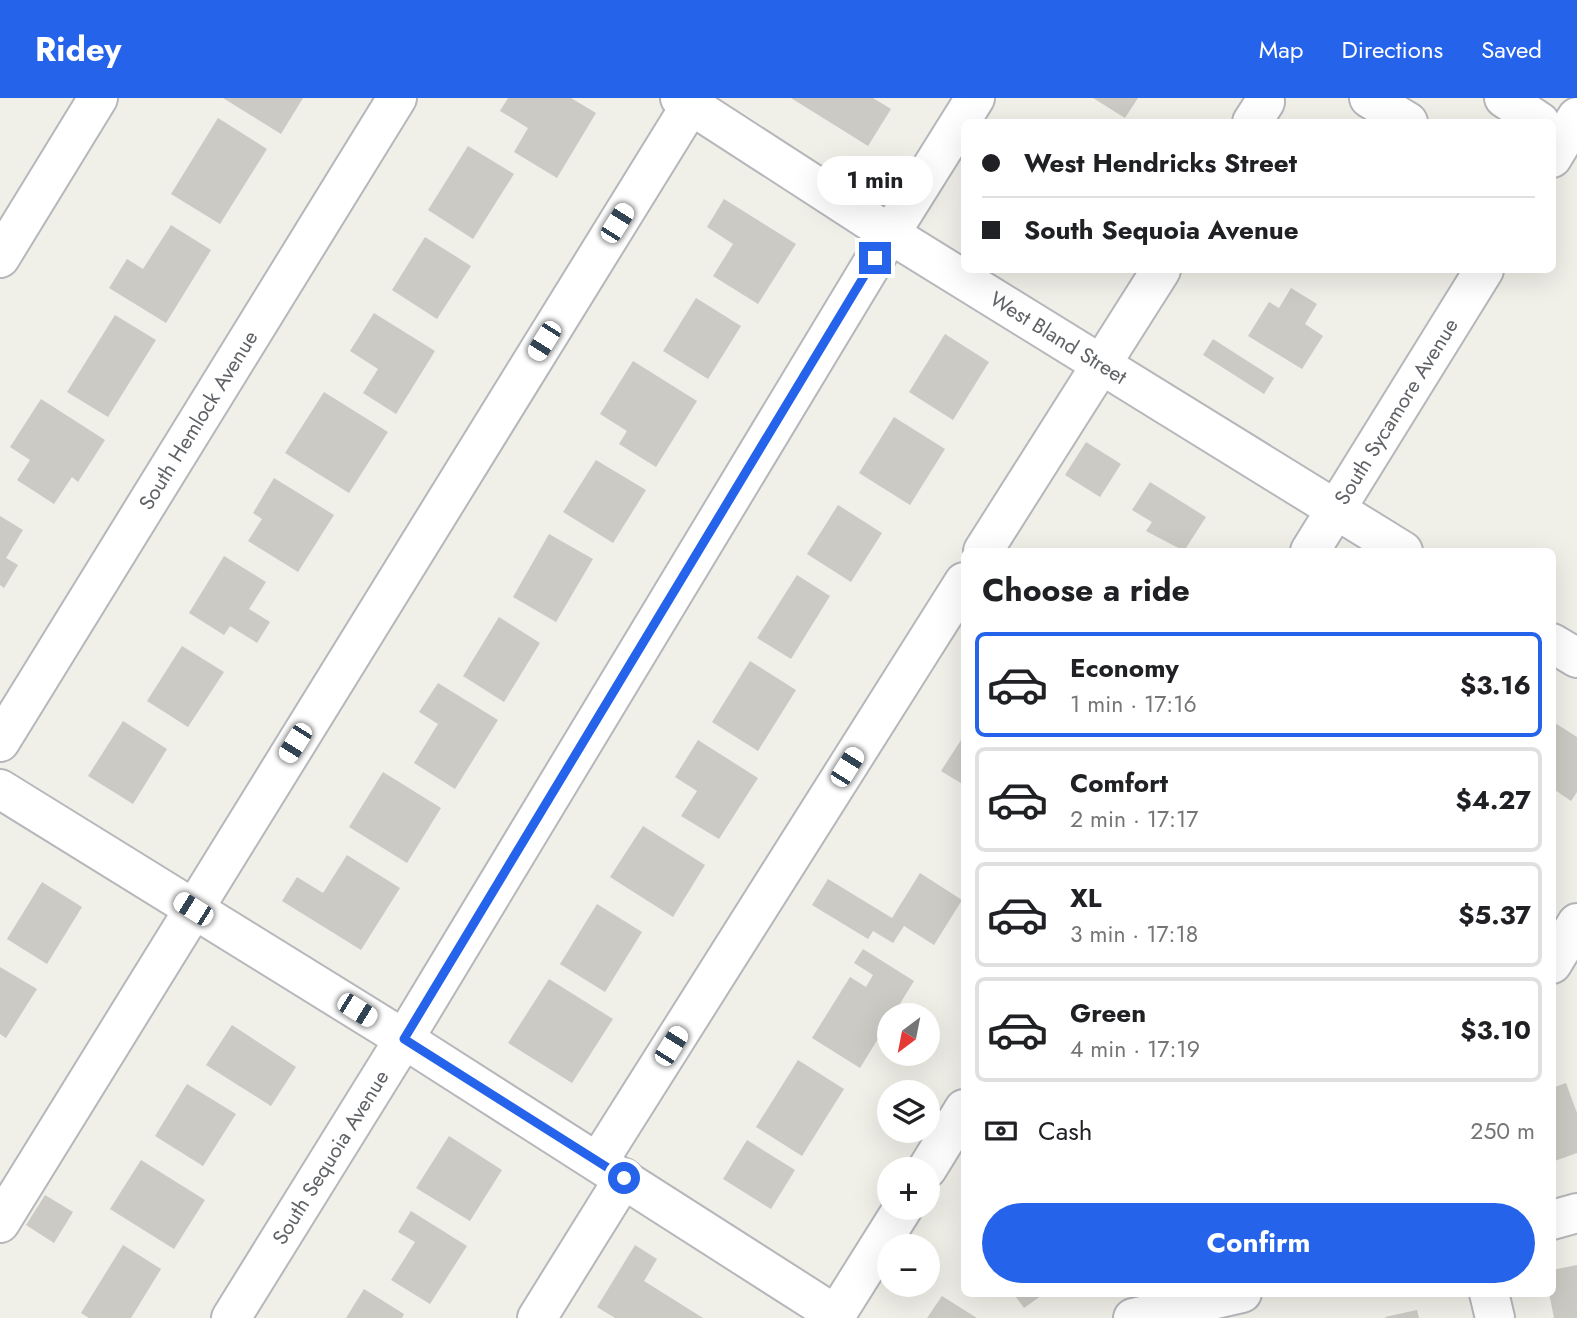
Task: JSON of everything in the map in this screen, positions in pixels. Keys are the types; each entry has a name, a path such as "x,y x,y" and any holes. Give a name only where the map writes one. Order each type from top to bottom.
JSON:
{"street":[{"path":"0,258 98,98"},
{"name":"South Hemlock Avenue","path":"0,742 397,98"},
{"name":"South Sequoia Avenue","path":"962,119 975,98"},
{"path":"1369,98 1403,119"},
{"path":"1504,98 1536,119"},
{"path":"0,1223 688,100"},
{"name":"West Bland Street","path":"688,100 890,234 1398,548"},
{"name":"South Sequoia Avenue","path":"231,1318 404,1039 961,120"},
{"path":"985,548 1159,273"},
{"name":"South Sycamore Avenue","path":"1312,548 1482,273"},
{"path":"537,1318 611,1170 961,587"},
{"path":"1556,645 1577,658"},
{"path":"0,789 404,1039 835,1316 895,1220"},
{"path":"1556,957 1577,923"},
{"path":"934,1157 961,1113"},
{"path":"1556,1219 1577,1213"},
{"path":"1133,1318 1225,1297"},
{"path":"1490,1297 1495,1318"}],"building":[{"path":"223,98 303,98 281,134"},
{"path":"508,98 571,98 596,113 557,178 514,152 528,128 500,111"},
{"path":"791,98 873,98 891,109 868,146"},
{"path":"1093,98 1138,98 1125,118"},
{"path":"218,118 267,149 220,224 171,194"},
{"path":"468,146 514,174 473,239 428,210"},
{"path":"724,199 796,244 758,304 713,276 733,244 707,227"},
{"path":"171,225 211,250 166,323 109,288 127,259 143,269"},
{"path":"425,237 471,266 437,319 392,290"},
{"path":"1291,288 1317,304 1305,324 1323,336 1302,369 1248,336 1269,302 1279,308"},
{"path":"696,298 741,326 708,379 663,351"},
{"path":"374,313 435,351 396,414 363,393 378,369 350,351"},
{"path":"115,315 156,340 108,417 67,392"},
{"path":"945,334 989,362 953,420 909,392"},
{"path":"1213,339 1274,378 1264,394 1203,355"},
{"path":"633,361 697,401 656,467 619,444 627,431 600,414"},
{"path":"324,392 388,432 349,493 285,453"},
{"path":"41,399 105,440 78,482 72,477 54,504 17,480 30,460 10,447"},
{"path":"894,417 945,449 910,505 859,473"},
{"path":"1086,442 1121,464 1100,497 1065,475"},
{"path":"596,460 646,490 613,543 563,512"},
{"path":"274,478 334,515 298,572 248,541 262,519 253,513"},
{"path":"1150,482 1206,517 1186,548 1178,548 1146,531 1152,522 1132,510"},
{"path":"838,505 882,533 851,582 807,554"},
{"path":"0,516 23,530 6,558 18,565 4,588 0,585"},
{"path":"549,534 593,559 556,622 513,597"},
{"path":"224,556 266,582 249,609 270,622 257,643 230,626 224,635 189,613"},
{"path":"797,575 830,596 791,659 757,638"},
{"path":"499,617 540,643 504,702 463,676"},
{"path":"182,646 224,672 188,727 147,701"},
{"path":"750,661 796,690 758,751 712,722"},
{"path":"438,683 498,720 455,789 414,763 438,724 419,712"},
{"path":"123,721 167,749 133,804 88,776"},
{"path":"1556,724 1577,737 1577,792 1571,801 1556,791"},
{"path":"698,740 758,778 719,839 681,816 697,791 675,777"},
{"path":"961,740 961,783 941,771"},
{"path":"383,772 441,808 407,863 349,827"},
{"path":"643,826 705,865 673,917 610,877"},
{"path":"347,855 400,888 361,950 282,901 297,877 323,893"},
{"path":"920,873 961,899 934,945 904,926 893,943 873,931 868,939 812,905 828,879 892,918"},
{"path":"42,882 82,907 47,964 7,939"},
{"path":"597,904 642,932 605,992 560,964"},
{"path":"863,949 914,981 900,1003 877,1003 877,1040 860,1068 812,1038 850,977 866,987 873,975 854,963"},
{"path":"0,967 37,989 6,1038 0,1034"},
{"path":"549,979 613,1019 572,1083 508,1043"},
{"path":"232,1025 296,1067 271,1106 206,1065"},
{"path":"798,1060 844,1089 802,1156 756,1127"},
{"path":"1566,1083 1577,1113 1577,1153 1556,1161 1556,1087"},
{"path":"187,1084 236,1114 203,1166 155,1136"},
{"path":"449,1136 502,1170 470,1221 416,1188"},
{"path":"747,1140 795,1170 771,1209 723,1179"},
{"path":"141,1160 205,1200 174,1249 110,1209"},
{"path":"45,1195 73,1212 54,1243 26,1225"},
{"path":"411,1211 467,1246 430,1304 391,1280 415,1242 398,1232"},
{"path":"123,1245 161,1269 131,1318 89,1318 81,1313"},
{"path":"635,1245 657,1259 644,1281 703,1318 615,1318 597,1307"},
{"path":"1577,1265 1577,1318 1554,1318 1550,1297 1556,1297 1556,1269"},
{"path":"364,1289 404,1314 402,1318 346,1318"},
{"path":"942,1296 977,1318 927,1318"},
{"path":"1016,1297 1039,1297 1024,1308"},
{"path":"1417,1310 1419,1318 1385,1317"}],"route":[{"path":"624,1178 404,1039 875,258"}]}
